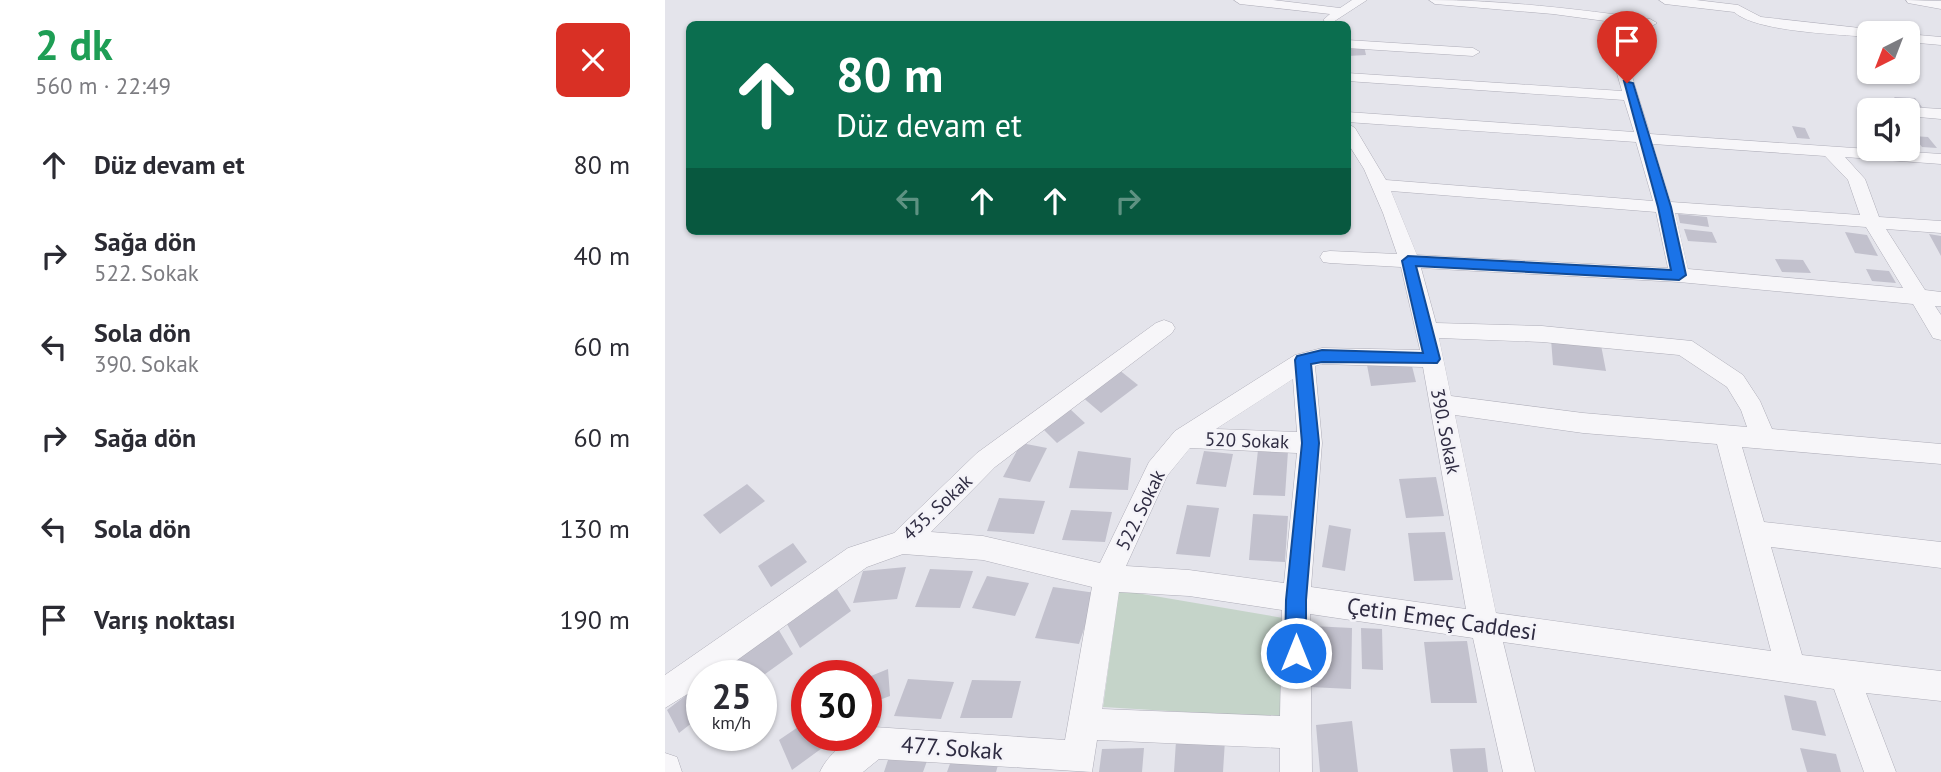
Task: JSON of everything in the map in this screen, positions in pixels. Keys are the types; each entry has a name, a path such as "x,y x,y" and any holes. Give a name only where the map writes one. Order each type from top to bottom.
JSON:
{"street":[{"path":"1240,0 1342,12"},
{"path":"1329,21 1361,0"},
{"path":"1435,0 1553,10 1650,23"},
{"path":"1665,0 1736,4 1747,17 1760,21 1857,32"},
{"path":"1912,0 1941,5"},
{"path":"1920,39 1941,41"},
{"path":"1351,44 1473,52"},
{"path":"1623,69 1664,207 1679,275"},
{"path":"1351,77 1632,96"},
{"path":"1920,113 1941,114"},
{"path":"1351,117 1941,159"},
{"name":"390. Sokak","path":"1351,134 1367,156 1382,185 1408,261 1432,359 1482,623 1519,772"},
{"path":"1830,150 1856,179 1872,222 1941,332"},
{"path":"1382,185 1941,227"},
{"path":"1330,257 1679,275 1941,299"},
{"name":"435. Sokak","path":"665,693 857,557 903,542 986,460 1164,328"},
{"path":"1425,330 1542,334 1684,347 1735,381 1752,408 1763,439"},
{"name":"522. Sokak","path":"1077,764 1086,724 1107,578 1158,469 1184,438 1303,360 1322,356 1432,359"},
{"path":"1296,772 1296,600 1310,443 1303,360"},
{"path":"1440,404 1583,423 1941,454"},
{"path":"1727,435 1791,669"},
{"name":"520 Sokak","path":"1184,438 1310,443"},
{"path":"1754,533 1941,555"},
{"name":"Çetin Emeç Caddesi","path":"903,542 983,548 1107,578 1189,583 1791,669 1941,686"},
{"path":"1845,676 1880,772"},
{"path":"1086,724 1295,733"},
{"name":"477. Sokak","path":"836,772 874,743 1077,764"}],"green space":[{"path":"1119,590 1283,618 1283,718 1103,707"}],"building":[{"path":"1351,46 1364,46 1366,55 1351,56"},
{"path":"1792,126 1805,128 1810,139 1797,138"},
{"path":"1920,136 1928,137 1937,148 1922,147"},
{"path":"1678,214 1707,217 1709,227 1680,223"},
{"path":"1684,229 1712,232 1717,243 1688,241"},
{"path":"1845,232 1867,235 1878,256 1855,253"},
{"path":"1929,234 1941,236 1941,256"},
{"path":"1775,259 1803,260 1811,273 1782,272"},
{"path":"1866,269 1889,271 1896,283 1872,281"},
{"path":"1551,339 1601,345 1606,371 1553,365"},
{"path":"1411,362 1416,382 1371,386 1367,365"},
{"path":"1118,369 1138,385 1101,413 1081,396"},
{"path":"1070,409 1085,423 1057,443 1042,428"},
{"path":"1021,443 1047,448 1030,482 1003,477"},
{"path":"1258,450 1288,451 1285,496 1253,495"},
{"path":"1078,451 1131,458 1128,490 1069,488"},
{"path":"1204,451 1233,454 1226,487 1196,484"},
{"path":"1436,477 1444,516 1406,518 1399,479"},
{"path":"747,484 765,501 720,534 703,515"},
{"path":"999,498 1045,501 1034,534 987,531"},
{"path":"1187,505 1219,508 1210,557 1176,554"},
{"path":"1071,510 1112,512 1105,542 1062,540"},
{"path":"1253,514 1288,516 1285,562 1249,560"},
{"path":"1329,525 1351,529 1345,571 1322,567"},
{"path":"1445,532 1453,580 1414,581 1408,533"},
{"path":"793,543 807,562 771,587 758,566"},
{"path":"906,567 897,599 853,603 863,571"},
{"path":"930,569 973,571 960,608 915,607"},
{"path":"987,576 1029,583 1015,616 972,608"},
{"path":"1053,587 1096,593 1079,644 1035,638"},
{"path":"837,589 851,611 800,648 787,624"},
{"path":"1312,626 1352,628 1351,689 1310,687"},
{"path":"777,627 793,654 777,666 777,660 730,660"},
{"path":"1361,628 1382,629 1383,670 1362,669"},
{"path":"1467,641 1477,703 1431,703 1424,642"},
{"path":"888,669 890,696 882,699 882,671"},
{"path":"908,679 954,682 941,719 894,716"},
{"path":"972,680 1021,681 1012,718 960,718"},
{"path":"686,695 686,728 679,733 667,710"},
{"path":"1784,695 1816,701 1826,736 1792,730"},
{"path":"1352,721 1358,772 1320,772 1316,725"},
{"path":"791,732 791,751 818,751 792,770 779,740"},
{"path":"1225,740 1223,772 1174,772 1176,741"},
{"path":"1144,748 1142,772 1099,772 1102,749"},
{"path":"1485,748 1488,772 1453,772 1450,749"},
{"path":"1800,748 1836,754 1841,772 1807,772"},
{"path":"888,760 927,761 923,772 884,772"},
{"path":"951,761 998,765 996,772 947,772"}],"route":[{"path":"1296,653 1296,600 1310,443 1303,360 1322,356 1432,359 1408,261 1679,275 1664,207 1627,83"}]}
